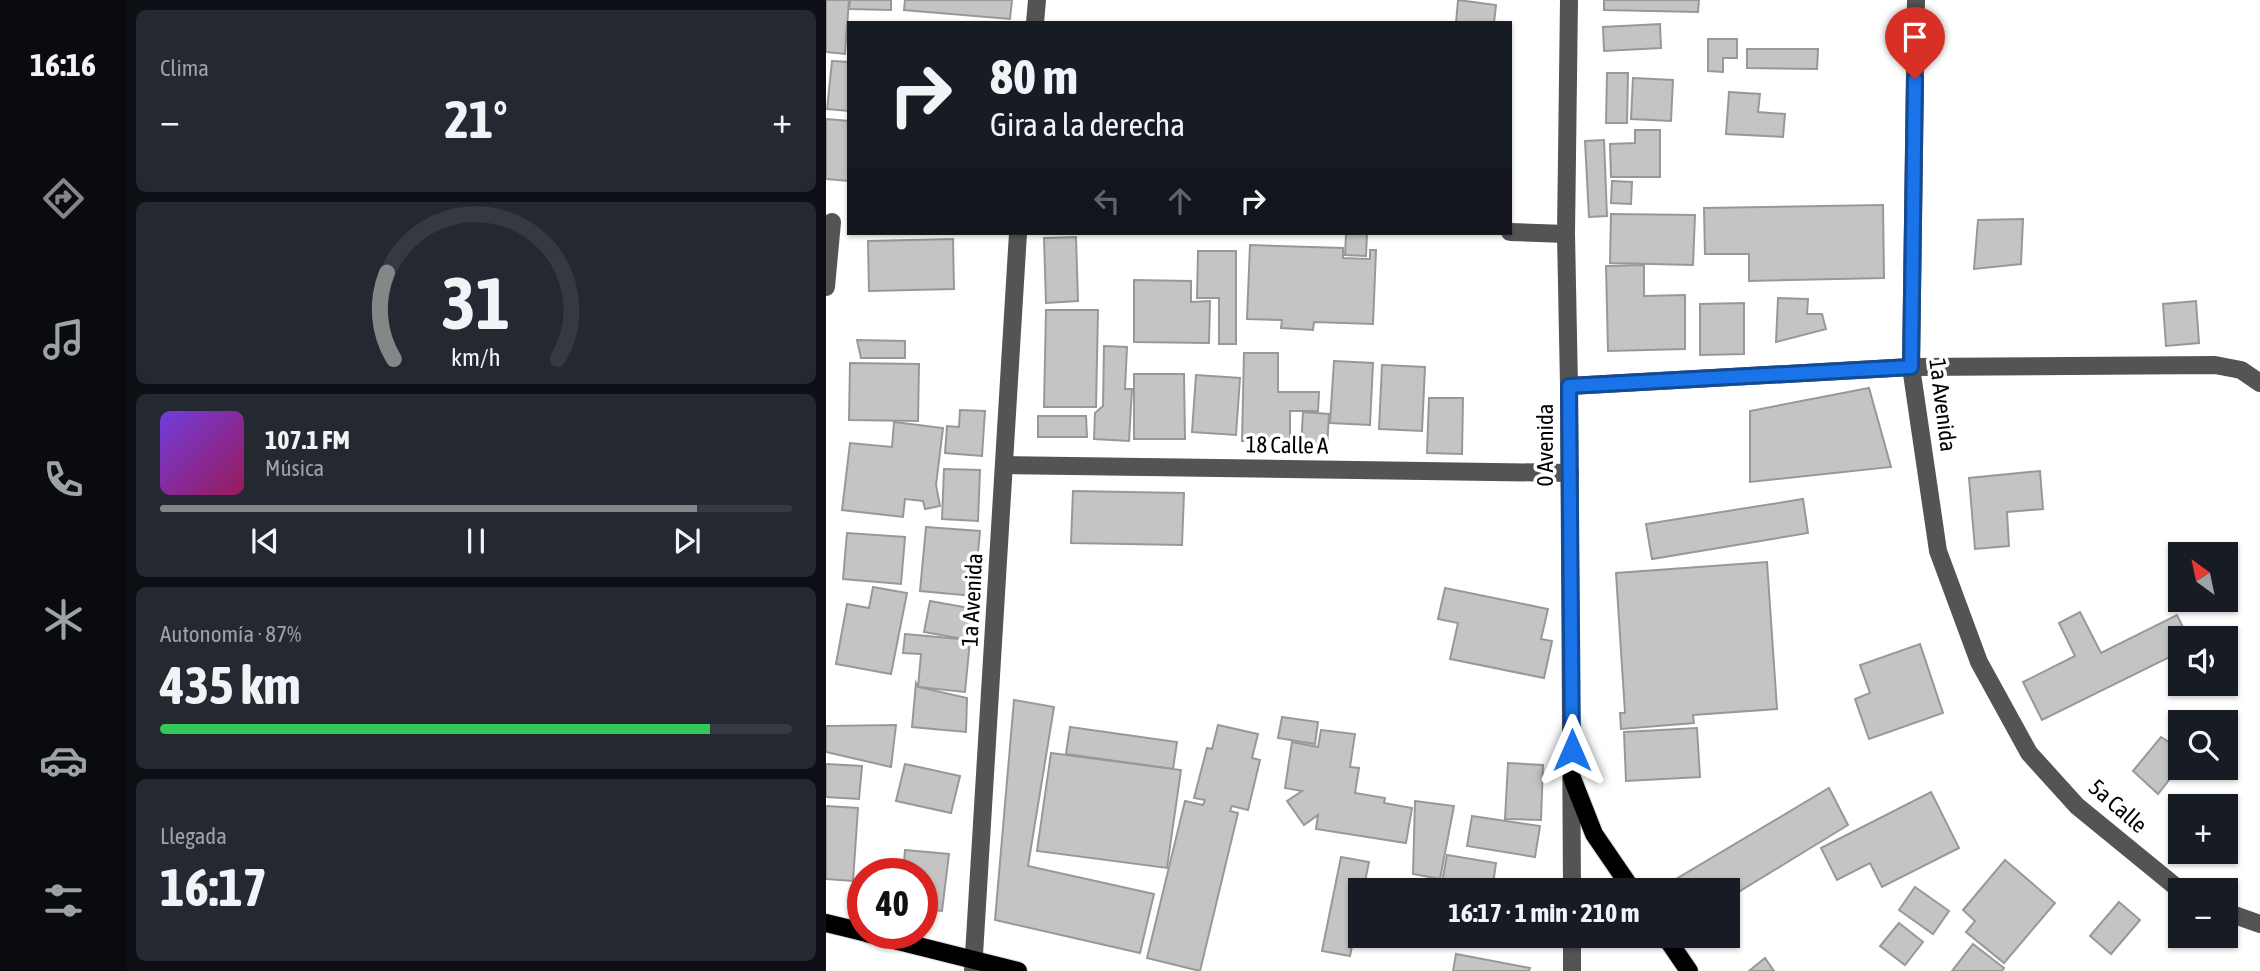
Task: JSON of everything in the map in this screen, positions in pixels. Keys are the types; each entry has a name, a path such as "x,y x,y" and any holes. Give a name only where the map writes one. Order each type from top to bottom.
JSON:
{"main road":[{"path":"1572,778 1594,834 1624,878"},
{"path":"826,923 847,928"},
{"path":"1673,948 1689,971"},
{"path":"921,949 974,965 1018,971"}],"street":[{"path":"1035,21 1037,0"},
{"name":"0 Avenida","path":"1569,0 1566,234 1572,878"},
{"name":"1a Avenida","path":"1916,0 1911,367 1938,551 1979,662 2029,753"},
{"path":"826,287 836,222"},
{"path":"1512,232 1566,234"},
{"name":"1a Avenida","path":"974,965 1018,235"},
{"path":"1569,386 1911,367 2215,365 2241,370 2260,383"},
{"name":"18 Calle A","path":"1004,465 1570,473"},
{"name":"5a Calle","path":"2029,753 2077,806 2168,881"},
{"path":"2238,916 2260,924"},
{"path":"1572,948 1572,971"}],"building":[{"path":"826,0 849,0 845,54 826,52"},
{"path":"850,0 891,0 891,10 849,9"},
{"path":"905,0 1012,0 1010,19 904,10"},
{"path":"1458,0 1496,5 1494,21 1456,21"},
{"path":"1604,0 1699,0 1698,12 1604,10"},
{"path":"1660,24 1661,48 1604,51 1603,27"},
{"path":"1708,39 1737,39 1737,58 1723,58 1723,72 1708,71"},
{"path":"1747,49 1818,49 1817,69 1747,68"},
{"path":"832,61 847,62 847,111 827,109"},
{"path":"1607,73 1628,73 1627,123 1606,123"},
{"path":"1633,78 1673,80 1671,121 1631,119"},
{"path":"1729,92 1760,94 1758,112 1785,114 1783,137 1726,134"},
{"path":"826,119 847,121 847,181 826,179"},
{"path":"1635,130 1660,130 1660,177 1611,177 1610,144 1635,143"},
{"path":"1604,140 1607,216 1589,217 1585,141"},
{"path":"1612,181 1632,182 1631,204 1611,203"},
{"path":"1883,205 1884,278 1749,281 1749,254 1705,254 1704,208"},
{"path":"1611,214 1695,215 1693,265 1610,263"},
{"path":"2023,219 2021,264 1974,269 1978,220"},
{"path":"1346,235 1367,235 1366,256 1345,255"},
{"path":"1076,237 1078,301 1046,303 1044,238"},
{"path":"953,239 954,289 869,291 868,241"},
{"path":"1250,245 1343,248 1343,258 1370,259 1370,250 1376,250 1373,324 1314,322 1313,330 1281,328 1282,320 1247,319"},
{"path":"1198,251 1236,251 1236,344 1219,344 1219,298 1197,298"},
{"path":"1644,265 1644,296 1685,295 1685,349 1608,351 1606,266"},
{"path":"1134,280 1191,281 1191,302 1210,301 1209,343 1134,342"},
{"path":"1778,298 1808,299 1807,314 1822,314 1826,329 1776,342"},
{"path":"2196,301 2199,343 2166,346 2163,304"},
{"path":"1744,303 1744,354 1700,355 1700,304"},
{"path":"1046,310 1098,310 1096,407 1044,407"},
{"path":"857,340 905,341 905,358 861,358"},
{"path":"1104,346 1127,347 1125,389 1132,389 1129,441 1094,439 1095,413 1103,406"},
{"path":"1244,353 1278,353 1278,392 1319,392 1318,411 1290,411 1290,441 1242,441"},
{"path":"1334,361 1373,363 1370,425 1330,423"},
{"path":"850,363 919,364 918,421 849,420"},
{"path":"1382,365 1425,367 1422,431 1379,429"},
{"path":"1134,374 1184,374 1185,439 1134,439"},
{"path":"1196,375 1240,378 1236,435 1192,432"},
{"path":"1869,388 1891,467 1750,482 1750,411"},
{"path":"1429,398 1463,398 1462,454 1427,453"},
{"path":"960,410 985,411 982,456 945,453 947,426 959,427"},
{"path":"1303,412 1329,414 1327,449 1301,448"},
{"path":"1038,416 1086,416 1087,437 1038,437"},
{"path":"894,422 943,428 936,485 940,506 925,509 923,501 905,499 903,517 842,510 850,443 892,447"},
{"path":"944,469 980,470 978,521 942,519"},
{"path":"2040,471 2043,509 2007,512 2009,546 1975,549 1969,478"},
{"path":"1073,491 1184,493 1182,545 1071,543"},
{"path":"1803,499 1808,533 1652,559 1646,524"},
{"path":"926,527 980,531 974,596 920,591"},
{"path":"847,533 905,537 901,584 843,579"},
{"path":"1767,562 1777,709 1693,715 1694,723 1621,729 1620,713 1625,713 1616,573"},
{"path":"873,587 907,593 891,674 836,664 847,604 869,608"},
{"path":"1445,588 1548,609 1541,639 1552,641 1544,678 1450,659 1458,623 1438,619"},
{"path":"930,601 975,609 969,640 924,632"},
{"path":"2080,612 2101,653 2177,615 2182,626 2168,626 2168,658 2042,720 2023,682 2075,656 2059,623"},
{"path":"905,634 970,640 965,692 918,687 921,654 903,653"},
{"path":"1920,644 1943,713 1869,739 1855,699 1870,693 1860,665"},
{"path":"916,683 918,687 967,698 966,732 912,727"},
{"path":"1014,700 1054,707 1028,866 1154,894 1140,953 995,920"},
{"path":"1282,717 1318,722 1315,744 1278,738"},
{"path":"896,725 891,767 826,752 826,726"},
{"path":"1218,725 1258,734 1252,758 1260,760 1248,810 1232,806 1230,811 1238,813 1200,971 1147,958 1185,801 1203,805 1205,800 1194,798 1207,748 1212,749"},
{"path":"1070,727 1177,742 1173,769 1066,754"},
{"path":"1697,728 1700,777 1626,781 1624,732"},
{"path":"1321,730 1355,734 1350,767 1359,768 1355,793 1385,798 1384,803 1412,808 1406,843 1316,829 1318,815 1304,825 1287,801 1302,791 1285,788 1292,742 1318,747"},
{"path":"2161,737 2168,741 2169,780 2158,794 2133,771"},
{"path":"1051,753 1181,770 1167,868 1037,851"},
{"path":"1508,763 1543,765 1541,820 1505,819"},
{"path":"826,764 862,766 859,799 826,797"},
{"path":"905,764 960,776 951,813 896,801"},
{"path":"1829,788 1848,825 1740,891 1740,878 1678,878"},
{"path":"1931,792 1959,848 1882,887 1870,863 1837,880 1821,848"},
{"path":"1415,801 1454,806 1440,878 1413,874"},
{"path":"826,806 858,808 855,858 847,858 847,881 826,879"},
{"path":"1472,816 1540,826 1535,857 1467,846"},
{"path":"905,850 949,854 942,911 938,911 938,858 904,858"},
{"path":"1447,855 1496,863 1494,878 1443,878"},
{"path":"1341,857 1369,862 1366,878 1348,878 1350,956 1322,951"},
{"path":"2005,860 2055,903 2004,963 1966,932 1975,921 1963,910"},
{"path":"1915,887 1949,911 1933,934 1899,910"},
{"path":"2119,902 2140,920 2111,954 2090,936"},
{"path":"1899,923 1923,942 1905,965 1880,946"},
{"path":"1973,944 2004,968 2002,971 1952,971"},
{"path":"1456,954 1530,968 1529,971 1453,971"},
{"path":"1765,958 1774,971 1749,971"}],"route":[{"path":"1572,750 1569,386 1911,367 1915,79"}]}
